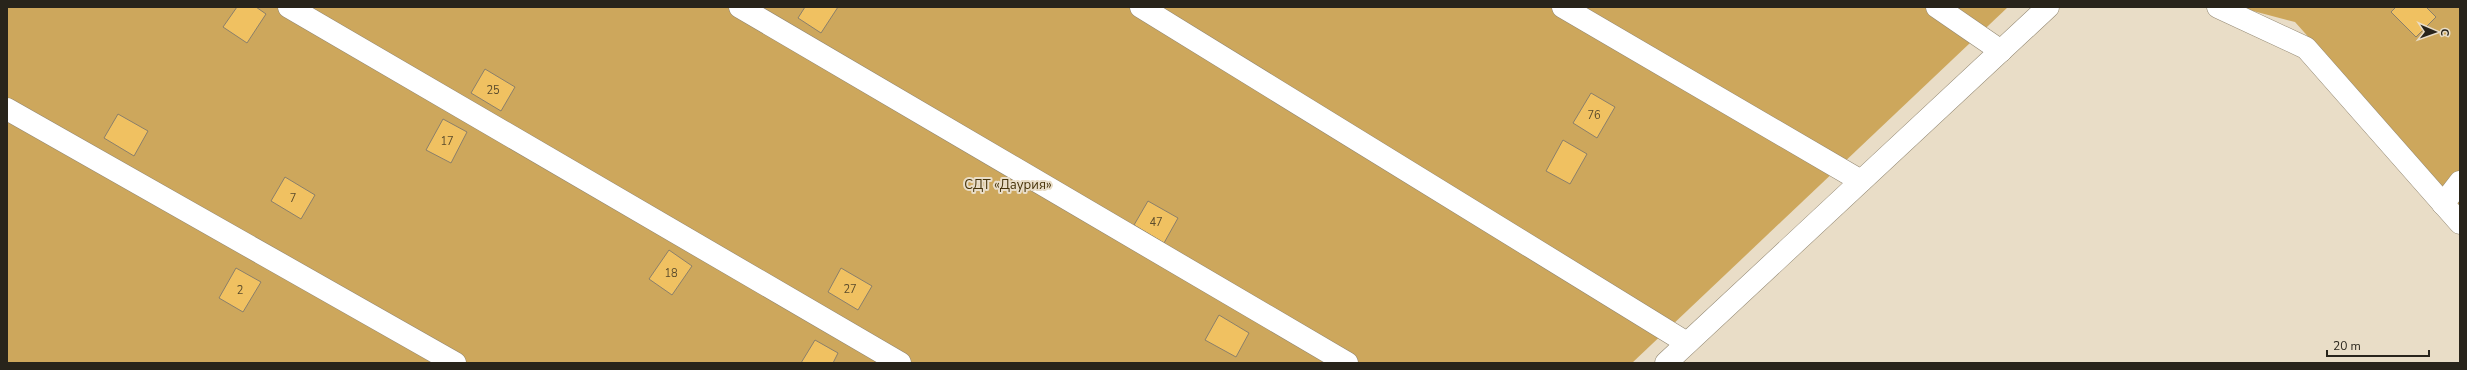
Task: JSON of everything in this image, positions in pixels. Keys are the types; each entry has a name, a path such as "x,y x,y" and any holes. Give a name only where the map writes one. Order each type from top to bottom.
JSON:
{"lane":[{"path":"290,7 900,363"},
{"path":"740,7 1347,363"},
{"path":"1141,7 1687,343"},
{"path":"1562,7 1861,181"},
{"path":"1936,7 2001,51"},
{"path":"1666,363 2048,7"},
{"path":"2218,7 2306,48 2460,223"},
{"path":"7,109 455,363"},
{"path":"2443,204 2460,182"}],"green space":[{"name":"СДТ «Даурия»","path":"7,7 2008,7 1632,363 7,363"},
{"path":"2238,7 2460,7 2460,206 2295,22"}],"building":[{"path":"237,7 256,7 266,14 247,43 223,27"},
{"path":"805,7 838,7 821,33 798,18"},
{"path":"2396,7 2426,7 2436,17 2416,37 2391,12"},
{"path":"485,69 515,87 501,111 471,93"},
{"path":"1591,93 1615,107 1597,138 1573,123"},
{"path":"118,114 148,131 134,156 104,138"},
{"path":"443,119 467,132 451,163 426,150"},
{"path":"1563,140 1587,154 1570,184 1546,171"},
{"path":"285,177 315,195 301,219 271,201"},
{"path":"1148,201 1178,218 1164,243 1134,225"},
{"path":"669,250 692,266 672,295 649,279"},
{"path":"236,268 261,282 243,312 219,298"},
{"path":"841,268 872,286 858,310 828,292"},
{"path":"1219,315 1249,333 1236,357 1205,340"},
{"path":"815,340 838,353 833,363 801,363"}]}
